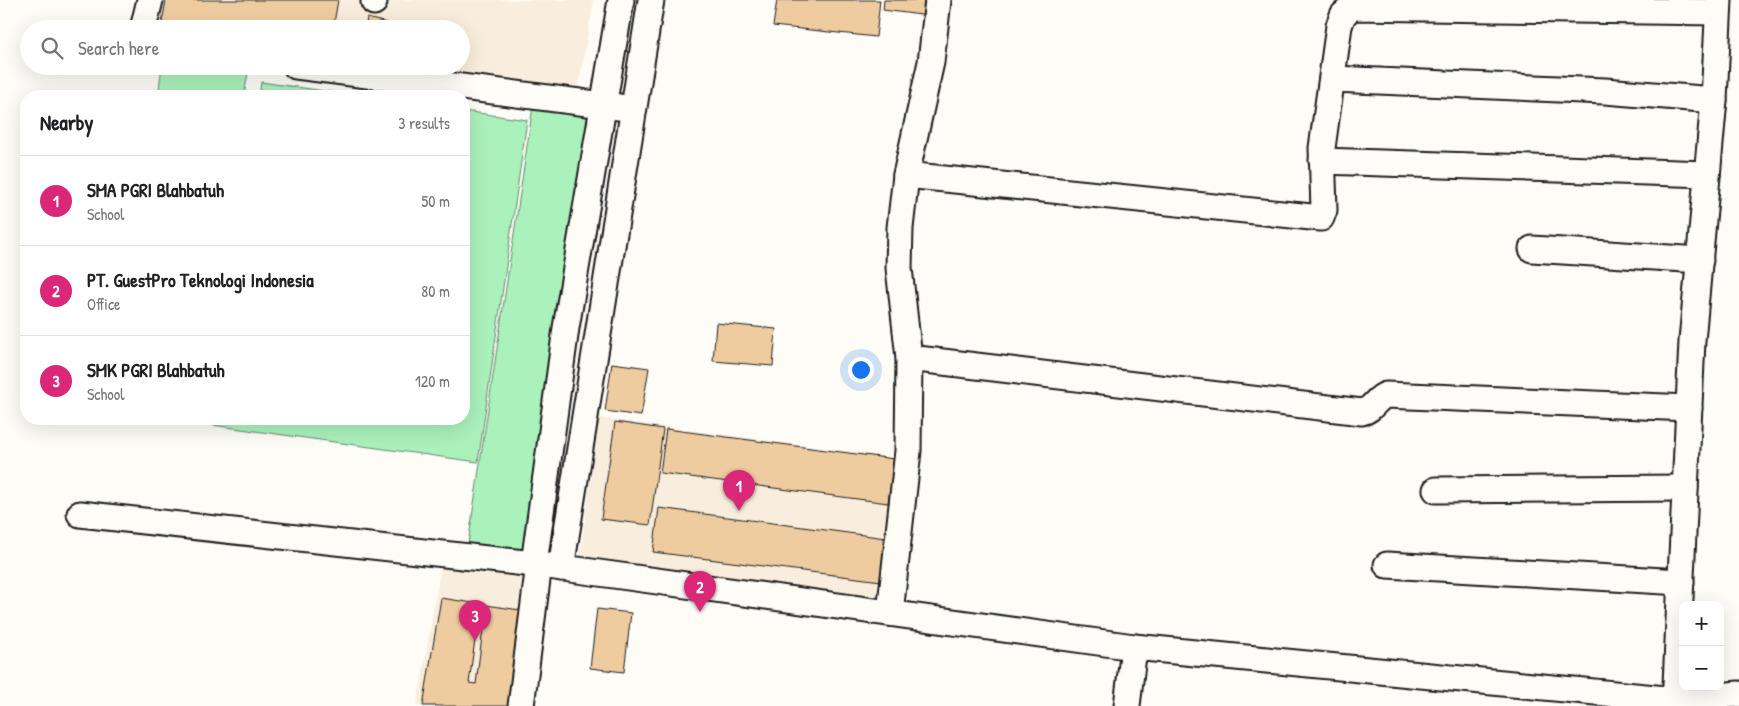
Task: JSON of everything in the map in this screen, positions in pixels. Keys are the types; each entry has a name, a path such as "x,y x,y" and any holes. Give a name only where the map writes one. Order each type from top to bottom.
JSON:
{"street":[{"path":"145,20 150,0"},
{"path":"545,565 566,328 621,0"},
{"path":"521,706 545,565 634,110 651,0"},
{"path":"890,613 908,451 909,358 899,268 900,228 906,175 931,62 938,0"},
{"path":"906,175 1321,218 1324,210 1322,161 1340,20 1346,11 1352,7 1719,6 1714,100 1692,341 1676,703"},
{"path":"367,75 634,110"},
{"path":"1333,79 1605,91 1714,100"},
{"path":"1322,161 1708,174"},
{"path":"1532,249 1700,260"},
{"path":"909,358 1362,412 1370,409 1382,396 1386,395 1689,408"},
{"path":"1436,490 1685,488"},
{"path":"80,514 545,565 1134,647 1676,703 1739,694"},
{"path":"1387,565 1681,582"},
{"path":"1127,706 1134,647"}],"shaded area":[{"path":"163,0 594,0 574,111 470,97 470,90 419,90 308,75 470,75 470,20 160,20"},
{"path":"599,418 898,458 883,605 579,563"},
{"path":"441,566 531,577 513,706 417,706"}],"green space":[{"path":"161,75 248,75 245,90 159,90"},
{"path":"261,82 318,90 260,90"},
{"path":"534,99 599,107 531,557 467,551"},
{"path":"470,112 527,120 478,462 212,425 470,425"}],"building":[{"path":"166,0 338,0 335,20 163,20"},
{"path":"777,0 880,0 876,37 773,26"},
{"path":"884,0 931,0 929,16 883,10"},
{"path":"716,323 776,329 773,366 713,361"},
{"path":"612,363 649,368 641,416 605,411"},
{"path":"615,422 663,429 650,525 601,519"},
{"path":"666,429 894,459 888,503 660,473"},
{"path":"659,508 886,538 881,581 653,552"},
{"path":"441,598 480,604 469,683 476,684 486,605 520,610 508,706 423,706"},
{"path":"597,609 631,613 624,672 590,668"}],"place":[{"name":"SMA PGRI Blahbatuh","path":"739,511"},
{"name":"PT. GuestPro Teknologi Indonesia","path":"700,612"},
{"name":"SMK PGRI Blahbatuh","path":"475,641"}]}
